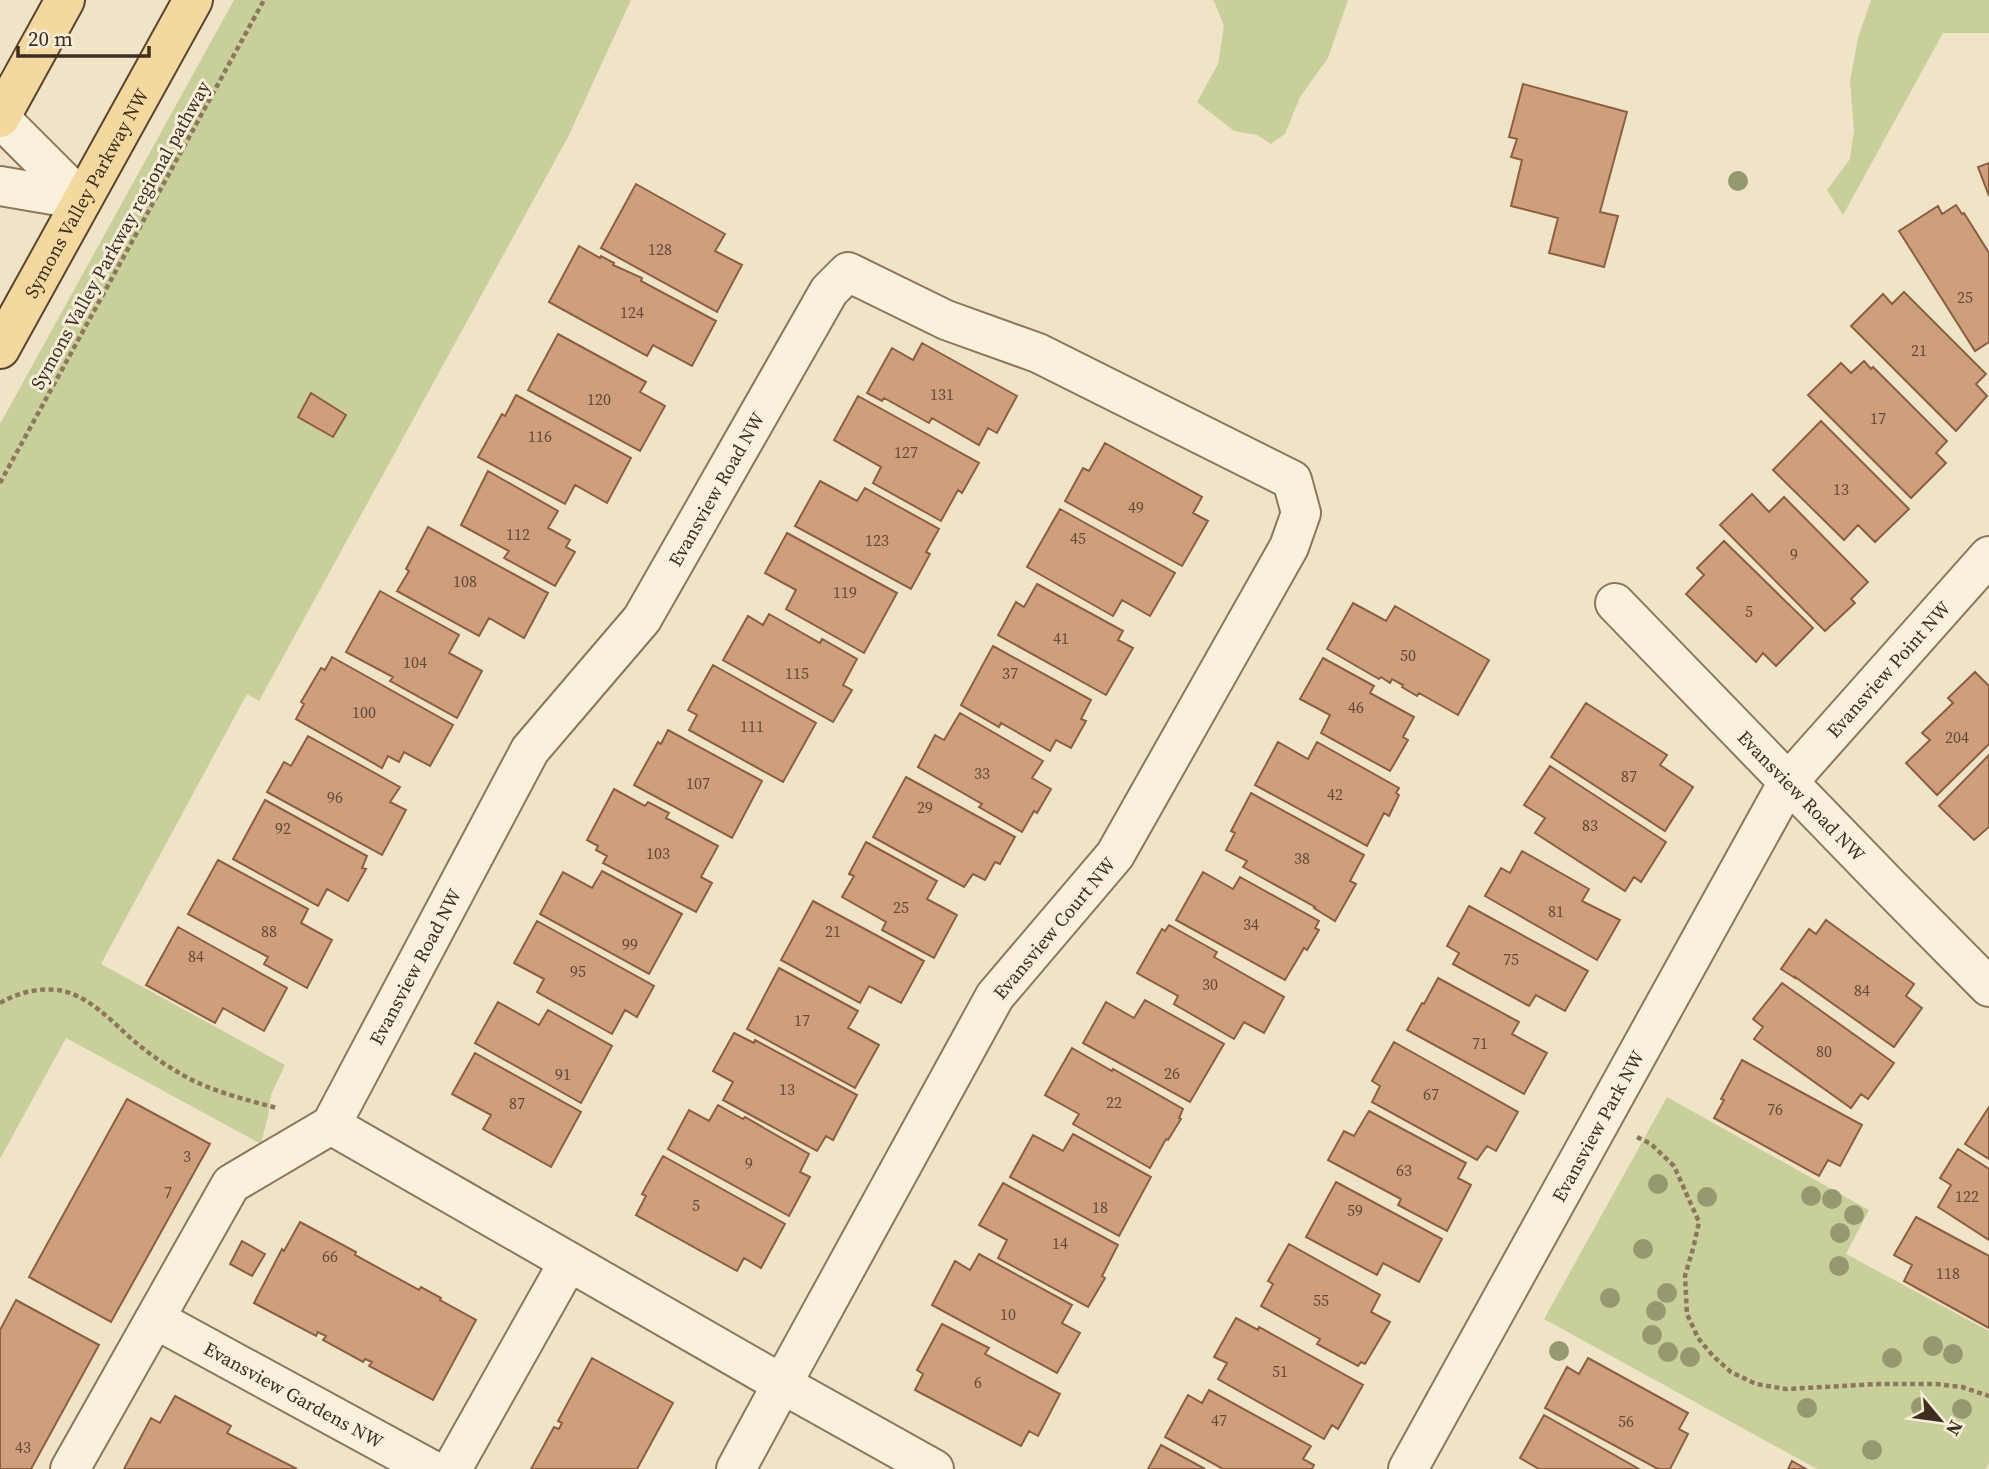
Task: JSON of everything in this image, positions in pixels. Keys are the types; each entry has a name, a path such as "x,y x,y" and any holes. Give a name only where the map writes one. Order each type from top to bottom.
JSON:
{"main road":[{"path":"0,118 65,0"},
{"name":"Symons Valley Parkway NW","path":"0,349 193,0"}],"street":[{"path":"0,118 82,200"},
{"path":"0,187 82,200"},
{"name":"Evansview Court NW","path":"782,1384 995,996 1115,855 1289,547 1301,513 1292,480 1038,353 946,320 848,272 829,291"},
{"name":"Evansview Road NW","path":"331,1125 530,750 642,619 829,291"},
{"name":"Evansview Point NW","path":"1788,782 1989,556"},
{"name":"Evansview Road NW","path":"1615,603 1989,987"},
{"name":"Evansview Park NW","path":"1408,1469 1788,782"},
{"path":"70,1469 231,1184 331,1125 934,1469"},
{"path":"452,1469 568,1262"},
{"name":"Evansview Gardens NW","path":"155,1319 430,1469"},
{"path":"736,1469 782,1384"}],"path":[{"name":"Symons Valley Parkway regional pathway","path":"0,483 264,0"},
{"path":"0,1003 16,993 50,989 76,995 103,1013 142,1048 178,1072 221,1091 331,1125"},
{"path":"1603,1117 1651,1144 1674,1166 1699,1222 1685,1276 1687,1314 1698,1338 1731,1372 1756,1384 1786,1389 1936,1384 1962,1387 1989,1396"}],"green space":[{"path":"234,0 631,0 568,137 259,701 247,694 101,964 285,1065 271,1095 261,1144 66,1038 0,1159 0,424"},
{"path":"1211,0 1348,0 1328,58 1300,97 1285,134 1271,144 1257,135 1234,131 1197,102 1218,64 1224,26 1214,1"},
{"path":"1871,0 1989,0 1989,33 1943,33 1843,215 1827,190 1850,159 1854,130 1850,81 1858,38"},
{"path":"1667,1097 1869,1210 1846,1254 1989,1331 1989,1463 1986,1469 1817,1469 1544,1319"}],"building":[{"path":"1523,84 1627,112 1600,212 1618,216 1604,267 1549,253 1558,218 1511,206 1522,160 1511,157 1517,139 1509,137"},
{"path":"1989,163 1989,196 1978,167"},
{"path":"636,184 725,234 715,251 742,265 717,312 601,248"},
{"path":"1956,205 1989,253 1989,342 1975,351 1899,231 1938,206 1942,214"},
{"path":"579,246 642,278 641,281 716,321 692,366 653,345 647,356 549,302"},
{"path":"1904,292 1986,374 1976,384 1987,396 1956,431 1851,326 1883,294 1892,304"},
{"path":"558,334 646,382 640,392 665,406 640,451 528,390"},
{"path":"922,343 1017,396 997,433 988,428 979,445 932,418 929,423 884,398 882,401 867,393 892,348 913,360"},
{"path":"1864,361 1947,441 1936,453 1946,463 1911,498 1808,395 1841,363 1851,373"},
{"path":"311,393 346,415 333,437 298,417"},
{"path":"516,395 631,458 607,503 575,485 565,504 478,457"},
{"path":"858,396 979,463 962,493 958,490 941,521 873,483 881,467 834,440"},
{"path":"1821,421 1909,509 1875,542 1858,525 1844,540 1773,470"},
{"path":"1105,443 1202,497 1193,513 1208,521 1182,566 1065,501 1083,468 1089,471"},
{"path":"488,471 558,511 548,528 570,540 566,547 575,552 555,586 504,558 509,551 461,525"},
{"path":"820,481 857,501 865,488 939,529 926,552 930,554 911,589 795,526"},
{"path":"1752,494 1769,512 1784,497 1868,582 1851,599 1855,603 1825,631 1720,525"},
{"path":"1060,509 1175,573 1150,616 1122,600 1113,616 1027,567"},
{"path":"428,527 548,593 524,638 489,618 479,636 397,591"},
{"path":"787,533 897,593 864,653 786,609 796,590 765,573"},
{"path":"1724,541 1813,628 1776,666 1763,653 1756,662 1686,594 1704,575 1697,568"},
{"path":"1037,584 1123,631 1118,640 1133,648 1106,695 998,635 1016,602 1024,607"},
{"path":"380,591 459,635 449,653 482,671 457,718 390,681 393,677 346,652"},
{"path":"1353,603 1386,621 1395,606 1489,660 1458,715 1419,693 1417,696 1392,679 1390,683 1381,677 1379,679 1327,649"},
{"path":"769,614 820,643 822,639 857,659 843,685 852,690 833,722 723,660 748,616 763,625"},
{"path":"993,646 1091,700 1081,719 1086,721 1071,748 1056,740 1050,751 1001,723 999,727 961,705"},
{"path":"332,657 453,725 430,766 404,752 399,762 388,756 382,768 296,719 304,704 301,702 321,668 325,670"},
{"path":"1323,658 1374,686 1370,693 1414,717 1403,737 1408,740 1390,771 1321,733 1330,715 1300,699"},
{"path":"713,665 816,723 783,782 689,730 697,715 688,710"},
{"path":"1975,672 1989,686 1989,744 1937,795 1906,763 1930,740 1922,733 1953,703 1948,698"},
{"path":"1586,703 1667,755 1660,765 1693,787 1665,831 1551,757"},
{"path":"960,713 1043,761 1032,778 1051,789 1022,832 979,807 982,804 918,767 935,735 944,740"},
{"path":"668,730 762,781 732,838 634,785 658,742 661,744"},
{"path":"308,736 400,787 390,802 406,810 382,855 267,792 284,762 291,766"},
{"path":"1278,742 1308,759 1317,742 1399,788 1396,793 1399,795 1389,816 1384,813 1367,846 1255,785"},
{"path":"1989,755 1989,827 1974,840 1939,806"},
{"path":"1550,766 1666,842 1641,882 1634,877 1625,891 1535,833 1545,818 1524,805"},
{"path":"906,777 1015,837 1000,864 995,862 985,880 973,874 964,887 873,837"},
{"path":"614,789 645,806 648,802 669,813 666,818 718,846 701,877 712,883 696,912 603,863 607,856 596,850 598,846 587,840"},
{"path":"1251,793 1364,855 1350,881 1356,884 1335,921 1243,867 1247,861 1226,850 1235,833 1231,831"},
{"path":"265,800 367,856 362,868 366,869 348,901 327,889 318,906 233,859"},
{"path":"866,842 937,881 927,899 957,915 934,958 882,930 886,922 842,897 854,876 849,874"},
{"path":"1522,851 1589,889 1582,901 1620,920 1597,960 1485,896 1501,868 1510,873"},
{"path":"218,860 308,909 301,923 332,940 307,988 264,964 268,957 188,914"},
{"path":"602,871 682,914 649,974 540,914 563,872 592,888"},
{"path":"1203,872 1233,889 1240,877 1319,921 1315,928 1319,930 1307,950 1304,948 1285,980 1176,920"},
{"path":"813,901 924,961 901,1003 869,986 860,1003 781,960"},
{"path":"1469,906 1588,971 1565,1011 1536,995 1529,1006 1453,964 1459,953 1447,946"},
{"path":"1826,920 1914,984 1906,996 1922,1008 1894,1047 1781,969 1809,929 1816,934"},
{"path":"537,921 654,986 637,1017 625,1010 612,1034 537,992 544,979 514,963"},
{"path":"1169,925 1217,952 1214,957 1284,997 1264,1033 1244,1022 1234,1039 1174,1004 1178,996 1137,973 1162,929 1165,931"},
{"path":"178,927 287,988 264,1031 223,1008 215,1023 146,985"},
{"path":"779,968 858,1011 848,1028 879,1045 855,1088 747,1029"},
{"path":"1438,978 1519,1022 1512,1034 1547,1053 1524,1094 1407,1030"},
{"path":"1782,983 1894,1063 1868,1099 1861,1094 1851,1108 1754,1039 1763,1027 1753,1019"},
{"path":"1145,1000 1224,1044 1190,1102 1083,1043 1106,1002 1134,1018"},
{"path":"498,1002 539,1025 548,1010 612,1046 581,1103 475,1043"},
{"path":"734,1033 754,1043 755,1040 857,1095 833,1140 826,1136 817,1151 723,1100 733,1082 713,1071"},
{"path":"1394,1042 1518,1112 1496,1151 1487,1146 1477,1160 1372,1102 1380,1086 1372,1081"},
{"path":"1072,1048 1183,1109 1179,1118 1181,1119 1150,1168 1073,1124 1079,1114 1045,1095"},
{"path":"475,1053 581,1112 551,1167 483,1129 491,1115 452,1094"},
{"path":"1742,1060 1862,1125 1840,1166 1828,1160 1819,1176 1714,1118"},
{"path":"127,1099 210,1144 111,1322 29,1277"},
{"path":"718,1105 743,1119 745,1117 809,1154 800,1172 810,1177 789,1216 668,1149 689,1110 709,1121"},
{"path":"1989,1107 1989,1159 1965,1144"},
{"path":"1369,1111 1466,1163 1458,1178 1471,1185 1447,1231 1398,1205 1401,1199 1328,1160 1344,1131 1354,1136"},
{"path":"1073,1134 1151,1177 1119,1236 1010,1177 1033,1135 1063,1151"},
{"path":"1958,1149 1989,1169 1989,1240 1938,1207 1951,1185 1940,1178"},
{"path":"663,1156 785,1224 761,1268 744,1258 737,1271 636,1215 646,1196 642,1194"},
{"path":"1336,1182 1442,1239 1419,1282 1383,1263 1377,1275 1306,1237"},
{"path":"1003,1183 1118,1245 1102,1276 1105,1278 1088,1307 998,1258 1007,1240 979,1225"},
{"path":"1916,1217 1989,1256 1989,1328 1904,1281 1912,1265 1894,1255"},
{"path":"300,1222 419,1290 421,1287 441,1298 440,1300 476,1320 433,1400 369,1366 372,1362 365,1359 363,1362 323,1340 326,1336 318,1332 316,1336 254,1303 282,1249 284,1251"},
{"path":"242,1241 265,1254 252,1276 230,1264"},
{"path":"1289,1244 1380,1295 1371,1312 1390,1322 1365,1364 1361,1362 1358,1366 1317,1344 1320,1339 1261,1306 1273,1284 1268,1281"},
{"path":"979,1254 1072,1305 1062,1323 1080,1333 1057,1373 932,1305 955,1261 970,1270"},
{"path":"16,1300 99,1345 31,1469 0,1469 0,1330"},
{"path":"1236,1318 1258,1330 1259,1327 1363,1385 1338,1429 1332,1425 1324,1439 1218,1379 1227,1363 1214,1357"},
{"path":"942,1324 989,1348 985,1354 1060,1394 1038,1436 1029,1431 1021,1446 915,1390 923,1374 917,1370"},
{"path":"592,1358 673,1403 637,1469 531,1469 554,1427 559,1429 562,1423 558,1421"},
{"path":"1588,1358 1688,1413 1679,1429 1688,1434 1670,1469 1658,1469 1545,1408 1567,1367 1579,1374"},
{"path":"1209,1390 1311,1446 1303,1459 1314,1465 1312,1469 1223,1469 1165,1437 1188,1395 1202,1403"},
{"path":"175,1396 231,1426 227,1433 297,1469 124,1469 151,1418 160,1423"},
{"path":"1544,1415 1639,1469 1539,1469 1520,1458"},
{"path":"1161,1445 1205,1469 1148,1469"},
{"path":"1792,1461 1806,1469 1788,1469"}]}
